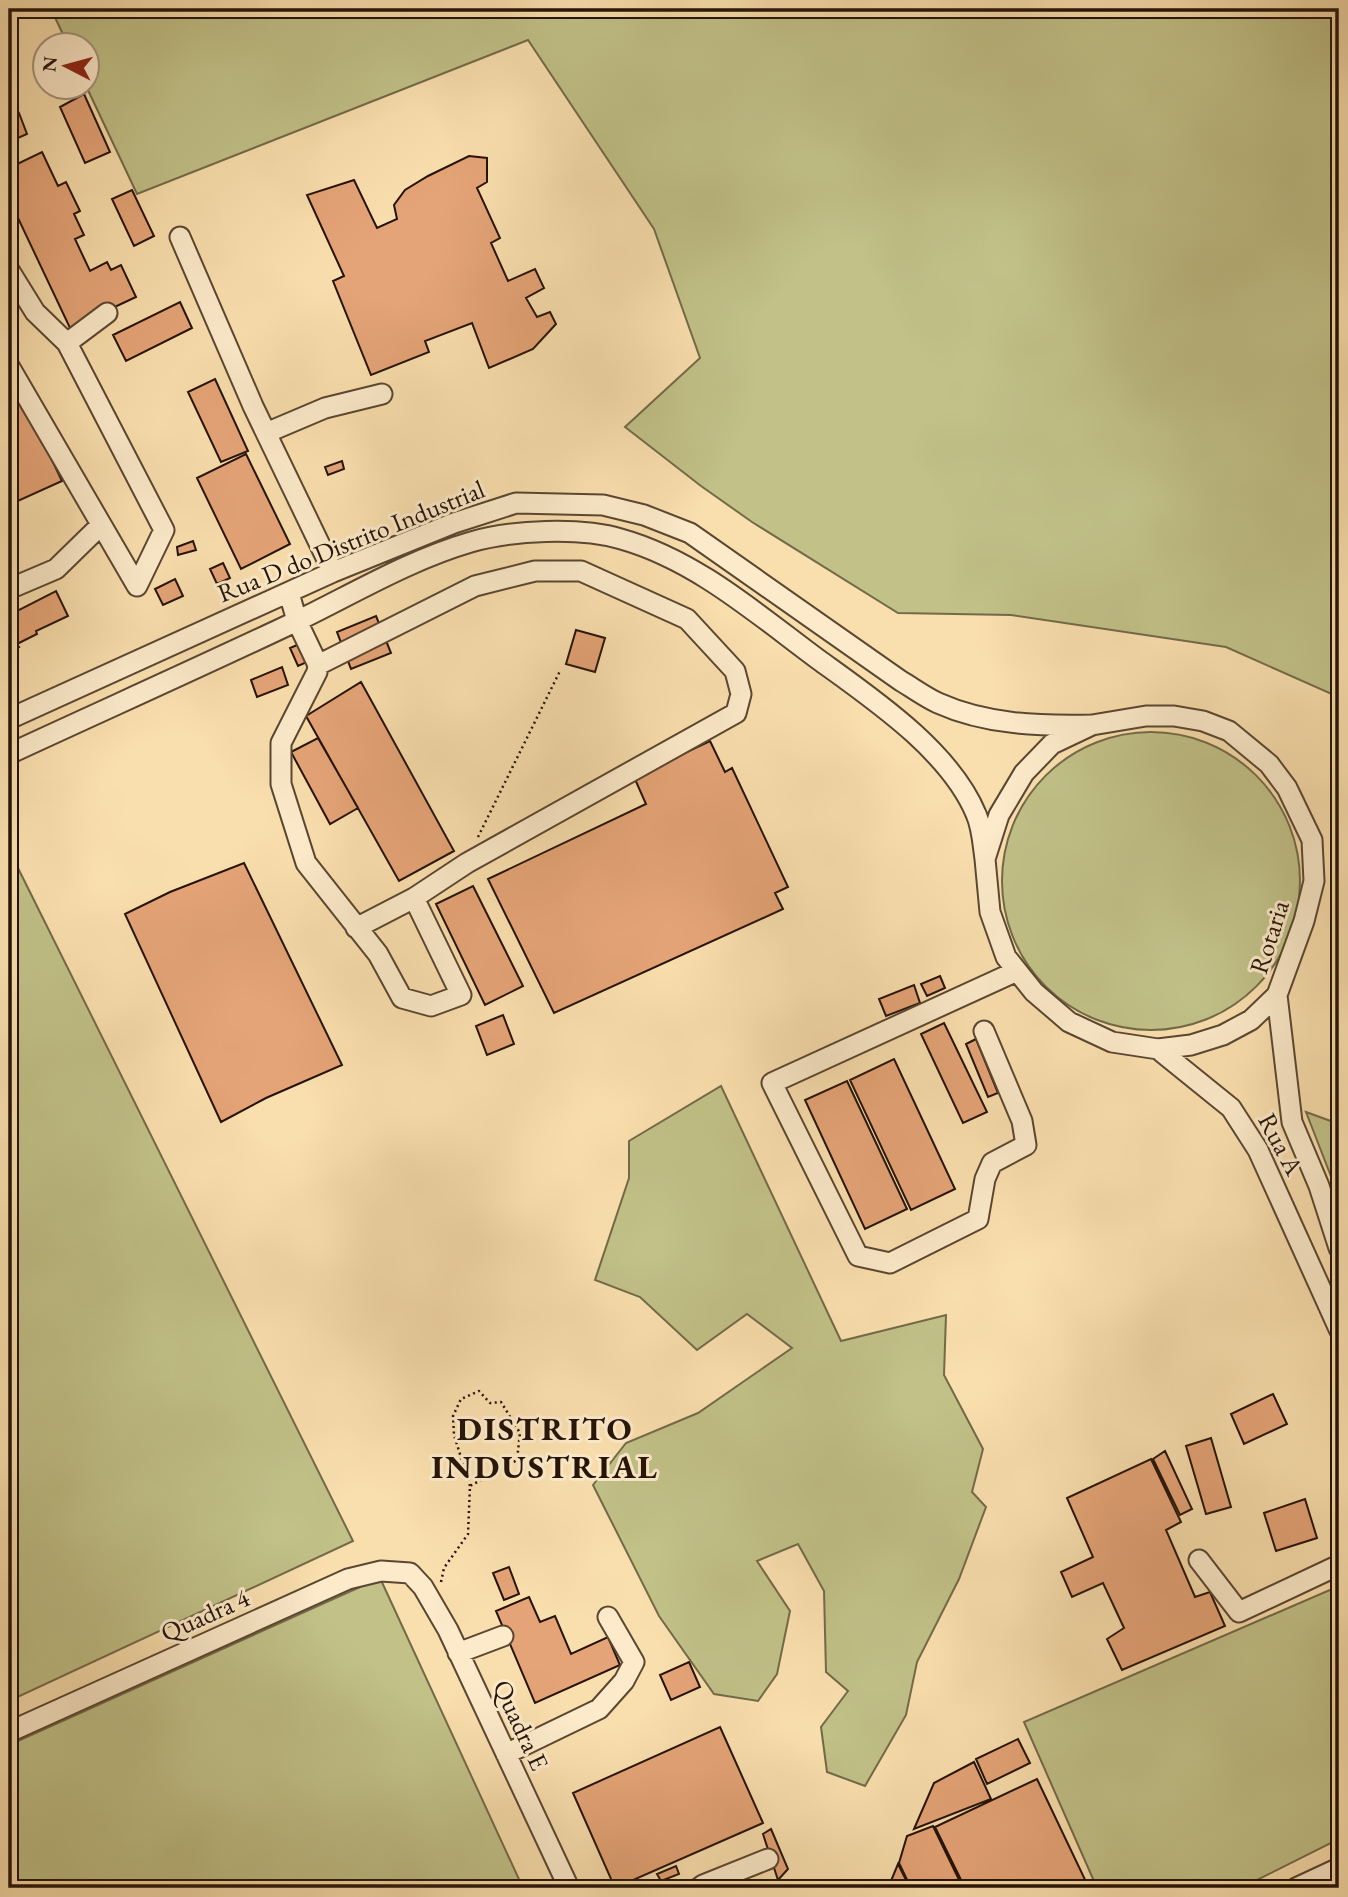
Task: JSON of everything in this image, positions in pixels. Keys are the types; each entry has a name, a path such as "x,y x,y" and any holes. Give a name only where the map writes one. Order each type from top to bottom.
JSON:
{"street":[{"path":"180,237 266,433 333,572"},
{"path":"9,270 35,312 67,343 164,530 137,586 9,366"},
{"path":"67,343 107,313"},
{"path":"266,433 325,408 382,394"},
{"name":"Rua D do Distrito Industrial","path":"9,719 333,572 464,519 516,503 603,505 644,514 690,533 901,681 937,703 1003,722 1037,726 1092,725"},
{"path":"9,589 56,569 102,525"},
{"name":"Rua D do Distrito Industrial","path":"9,754 297,621 418,561 473,541 546,532 584,531 621,539 653,550 715,583 904,726 951,770 977,815 985,859"},
{"path":"356,928 414,898 467,863 736,713 741,694 735,671 687,620 581,571 535,571 475,586 318,665 281,743 281,784 306,863 356,928 378,954 402,998 431,1006 461,995 414,898"},
{"path":"289,593 297,621 318,665"},
{"name":"Rotaria","path":"1146,716 1174,716 1203,721 1229,731 1269,764 1287,788 1311,840 1314,881 1304,921 1277,995 1251,1020 1223,1035 1191,1045 1158,1049 1112,1042 1069,1023 1034,992 1006,957 990,912 985,859 999,814 1024,774 1052,744 1092,725 1146,716"},
{"path":"985,1031 1022,1121 1026,1145 992,1163 985,1179 978,1219 891,1264 858,1256 772,1083 1017,971"},
{"name":"Rua A","path":"1277,995 1292,1122 1319,1186 1339,1248"},
{"name":"Rua A","path":"1158,1049 1231,1108 1258,1150 1339,1329"},
{"path":"1199,1560 1239,1612 1339,1565"},
{"name":"Quadra 4","path":"9,1732 348,1579 381,1571 410,1573 432,1584"},
{"name":"Quadra E","path":"432,1584 458,1653 569,1888"},
{"path":"506,1754 599,1709 624,1682 634,1662 608,1617"},
{"path":"458,1653 503,1636"},
{"path":"699,1888 768,1858"},
{"path":"1296,1888 1339,1868"}],"path":[{"path":"467,863 483,824 560,671"},
{"path":"432,1584 468,1534 470,1486 454,1435 453,1416 461,1399 479,1391 490,1403 501,1402 520,1433 517,1460 470,1486"}],"green space":[{"path":"51,9 1339,9 1339,688 1336,696 1226,647 1011,615 898,613 752,522 625,427 700,358 654,229 528,40 137,194 94,102 102,102 102,32 62,32"},
{"path":"1151,732 1180,735 1208,743 1234,757 1266,786 1289,824 1297,852 1300,881 1297,910 1289,938 1275,964 1246,996 1208,1019 1180,1027 1151,1030 1122,1027 1094,1019 1068,1005 1036,976 1013,938 1005,910 1002,881 1005,852 1013,824 1027,798 1056,766 1094,743 1122,735"},
{"path":"9,850 353,1541 9,1701"},
{"path":"721,1086 841,1341 946,1315 944,1375 983,1449 972,1492 986,1507 959,1579 917,1662 906,1715 865,1786 827,1772 821,1727 848,1691 826,1672 824,1591 798,1544 757,1561 790,1611 777,1674 758,1701 714,1694 659,1616 593,1485 626,1443 698,1413 792,1348 747,1314 697,1350 640,1297 595,1280 629,1178 629,1141"},
{"path":"1306,1112 1339,1124 1339,1197"},
{"path":"380,1578 523,1888 9,1888 9,1745"},
{"path":"1339,1586 1339,1839 1241,1888 1097,1888 1024,1722"}],"building":[{"path":"69,102 88,102 110,152 85,163 60,107"},
{"path":"19,113 27,134 9,142 9,118"},
{"path":"42,152 58,186 66,182 80,211 74,214 84,235 75,239 90,271 107,262 111,270 121,265 136,297 70,328 9,199 9,168"},
{"path":"469,156 487,158 487,182 477,188 500,238 491,243 508,281 535,269 544,288 526,298 537,317 550,312 556,324 533,349 489,368 472,323 425,341 429,352 371,375 333,281 344,276 307,195 354,180 377,228 397,219 394,205 405,190"},
{"path":"132,190 154,236 134,246 112,199"},
{"path":"180,302 192,328 126,361 113,335"},
{"path":"215,379 248,451 221,462 188,392"},
{"path":"24,401 62,481 9,505 9,409"},
{"path":"246,454 290,544 241,569 197,478"},
{"path":"342,461 344,469 328,475 325,467"},
{"path":"193,541 196,550 178,555 177,547"},
{"path":"223,563 230,578 217,584 210,569"},
{"path":"175,579 183,596 163,605 155,589"},
{"path":"56,591 68,616 36,631 37,634 17,644 19,647 9,652 9,615"},
{"path":"376,616 391,653 351,669 337,632"},
{"path":"576,630 605,638 595,672 566,664"},
{"path":"316,637 323,655 298,666 290,648"},
{"path":"282,667 288,685 257,697 251,680"},
{"path":"361,682 454,851 399,881 306,716"},
{"path":"318,738 358,808 330,824 291,752"},
{"path":"710,741 725,772 732,768 788,887 775,893 783,909 554,1013 488,879 646,804 634,777"},
{"path":"244,863 342,1065 266,1098 221,1122 125,914 170,892"},
{"path":"473,886 523,986 485,1005 436,904"},
{"path":"940,976 945,988 927,996 921,984"},
{"path":"914,985 920,1003 886,1016 879,999"},
{"path":"503,1015 514,1044 487,1055 476,1026"},
{"path":"944,1023 987,1112 963,1123 921,1034"},
{"path":"976,1039 998,1093 988,1097 966,1044"},
{"path":"894,1059 955,1189 911,1210 850,1080"},
{"path":"847,1081 907,1209 865,1229 805,1100"},
{"path":"1273,1394 1287,1424 1244,1444 1231,1414"},
{"path":"1211,1438 1231,1507 1206,1514 1186,1446"},
{"path":"1165,1451 1192,1509 1180,1515 1153,1459"},
{"path":"1151,1459 1181,1522 1166,1530 1195,1597 1210,1592 1225,1626 1122,1670 1107,1639 1124,1628 1103,1583 1072,1597 1061,1572 1093,1557 1067,1498"},
{"path":"1305,1499 1317,1538 1276,1551 1264,1513"},
{"path":"509,1567 519,1594 504,1600 493,1573"},
{"path":"529,1597 540,1622 555,1616 571,1654 608,1637 620,1665 535,1703 496,1611"},
{"path":"689,1662 700,1687 671,1700 660,1675"},
{"path":"720,1727 763,1823 615,1888 573,1793"},
{"path":"1018,1739 1030,1763 987,1784 976,1759"},
{"path":"974,1762 991,1799 914,1829 934,1783"},
{"path":"1037,1779 1089,1888 965,1888 935,1827"},
{"path":"933,1826 963,1888 911,1888 899,1863 907,1836"},
{"path":"771,1829 788,1869 778,1880 763,1834"},
{"path":"898,1864 910,1888 888,1888"},
{"path":"676,1866 679,1874 661,1881 657,1874"}],"district":[{"name":"DISTRITO INDUSTRIAL","path":"545,1447"}]}
